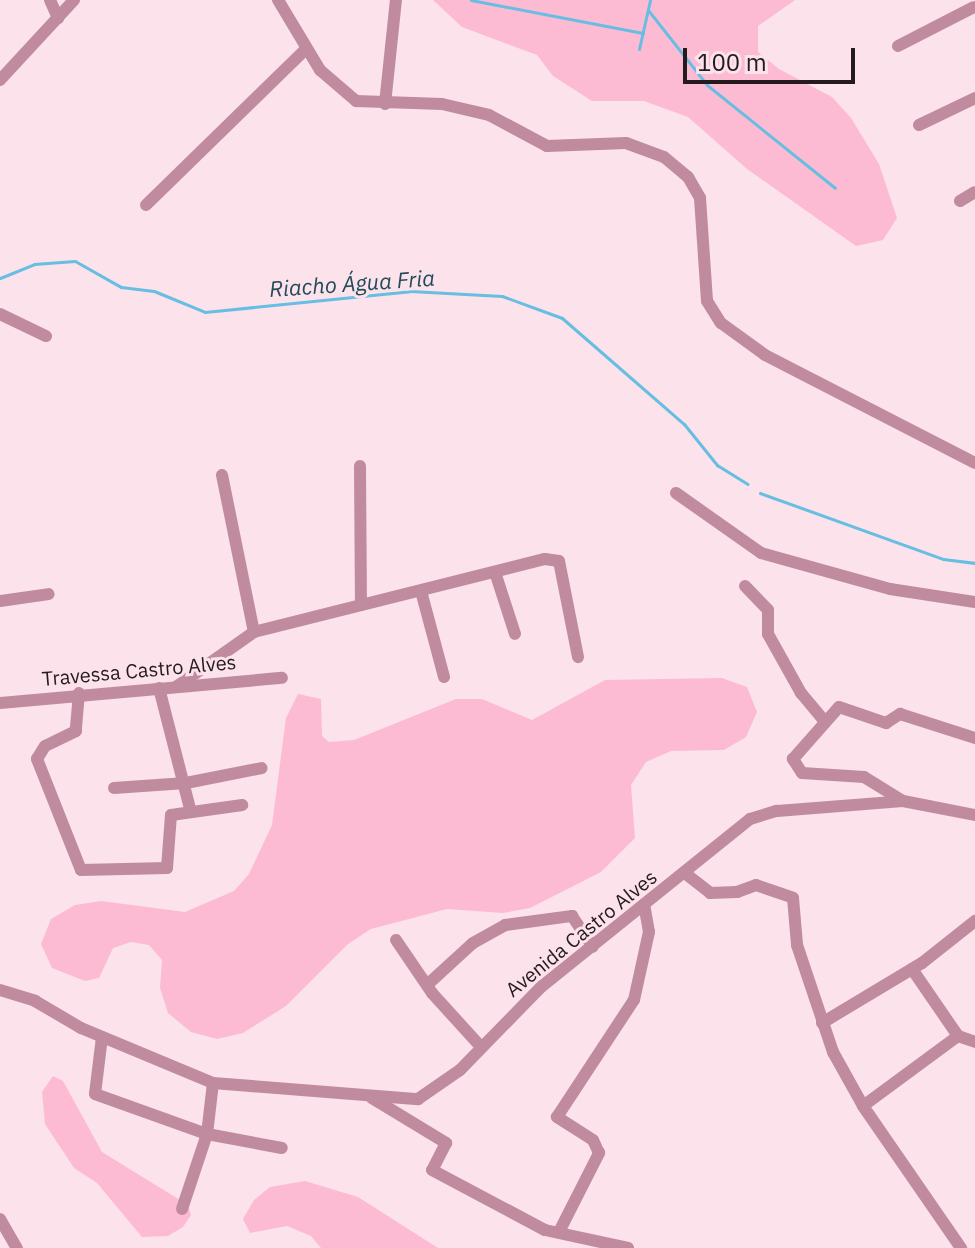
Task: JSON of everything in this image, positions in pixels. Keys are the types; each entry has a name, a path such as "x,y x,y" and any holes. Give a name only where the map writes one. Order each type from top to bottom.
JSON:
{"street":[{"path":"50,0 58,18"},
{"path":"0,80 74,0"},
{"path":"278,0 305,50 342,93 356,101 442,104 477,110 547,146 626,143 653,150 696,188 702,210 707,301 721,323 765,355 975,463"},
{"path":"385,104 396,0"},
{"path":"898,46 974,8 971,0"},
{"path":"146,205 305,50"},
{"path":"919,125 975,98"},
{"path":"960,201 975,192"},
{"path":"0,314 46,336"},
{"path":"360,466 361,605"},
{"path":"222,475 254,632"},
{"path":"676,493 761,553 890,589 975,602"},
{"path":"176,687 254,632 545,559 559,561 578,657"},
{"path":"495,572 515,634"},
{"path":"745,586 768,610 768,634 801,693 824,720"},
{"path":"421,591 444,677"},
{"path":"0,601 49,594"},
{"name":"Travessa Castro Alves","path":"0,703 79,693 282,678"},
{"path":"159,688 186,783 190,809"},
{"path":"79,693 76,731 45,746 37,759 77,867 91,873 167,868 171,815 190,809 242,805"},
{"path":"903,801 864,777 796,770 793,759 824,720 844,707 886,723 900,714 975,738"},
{"path":"114,788 186,783 262,768"},
{"name":"Avenida Castro Alves","path":"0,990 35,1001 102,1037 213,1083 326,1088 372,1098 418,1099 434,1093 541,987 686,874 733,831 764,814 903,801 975,815"},
{"path":"686,874 710,893 737,892 756,885 793,898 797,945 822,1023 863,1106 961,1248"},
{"path":"559,1232 599,1153 593,1140 557,1117 634,1000 649,932 644,904"},
{"path":"427,985 473,943 505,925 572,916 593,947"},
{"path":"822,1023 912,969 975,921"},
{"path":"396,940 427,985 481,1047"},
{"path":"912,969 958,1036 975,1042"},
{"path":"863,1106 958,1036"},
{"path":"102,1037 95,1094 207,1134 282,1148"},
{"path":"182,1209 207,1134 213,1083"},
{"path":"372,1098 446,1143 432,1170 512,1214 559,1232 628,1248"},
{"path":"0,1219 17,1248"}],"shaded area":[{"path":"433,0 795,0 758,26 758,52 779,69 832,97 851,118 879,164 897,218 883,240 856,246 747,169 688,117 644,101 592,101 553,76 537,55 462,27"},
{"path":"722,678 747,687 757,712 746,737 724,750 671,751 646,762 631,785 635,838 601,872 530,908 503,913 447,909 371,929 348,944 286,1006 243,1033 217,1039 191,1032 168,1013 160,988 162,960 149,945 131,942 113,948 99,978 85,981 52,968 41,944 51,919 75,905 101,901 185,912 234,891 249,874 272,825 286,718 298,694 321,699 322,736 329,742 354,740 456,699 482,699 532,720 605,680"},
{"path":"53,1076 63,1081 102,1152 188,1205 191,1215 183,1227 168,1236 142,1237 97,1183 74,1168 45,1124 42,1092"},
{"path":"305,1181 358,1197 438,1248 321,1248 311,1236 287,1226 250,1233 243,1219 254,1200 270,1187"}],"waterway":[{"path":"471,0 643,33"},
{"path":"639,49 650,0"},
{"path":"648,10 707,85 835,188"},
{"name":"Riacho Água Fria","path":"0,278 34,264 75,261 121,287 154,291 205,312 410,291 502,296 562,318 684,424 717,465 747,484"},
{"name":"Riacho Água Fria","path":"760,493 943,559 975,563"}]}
